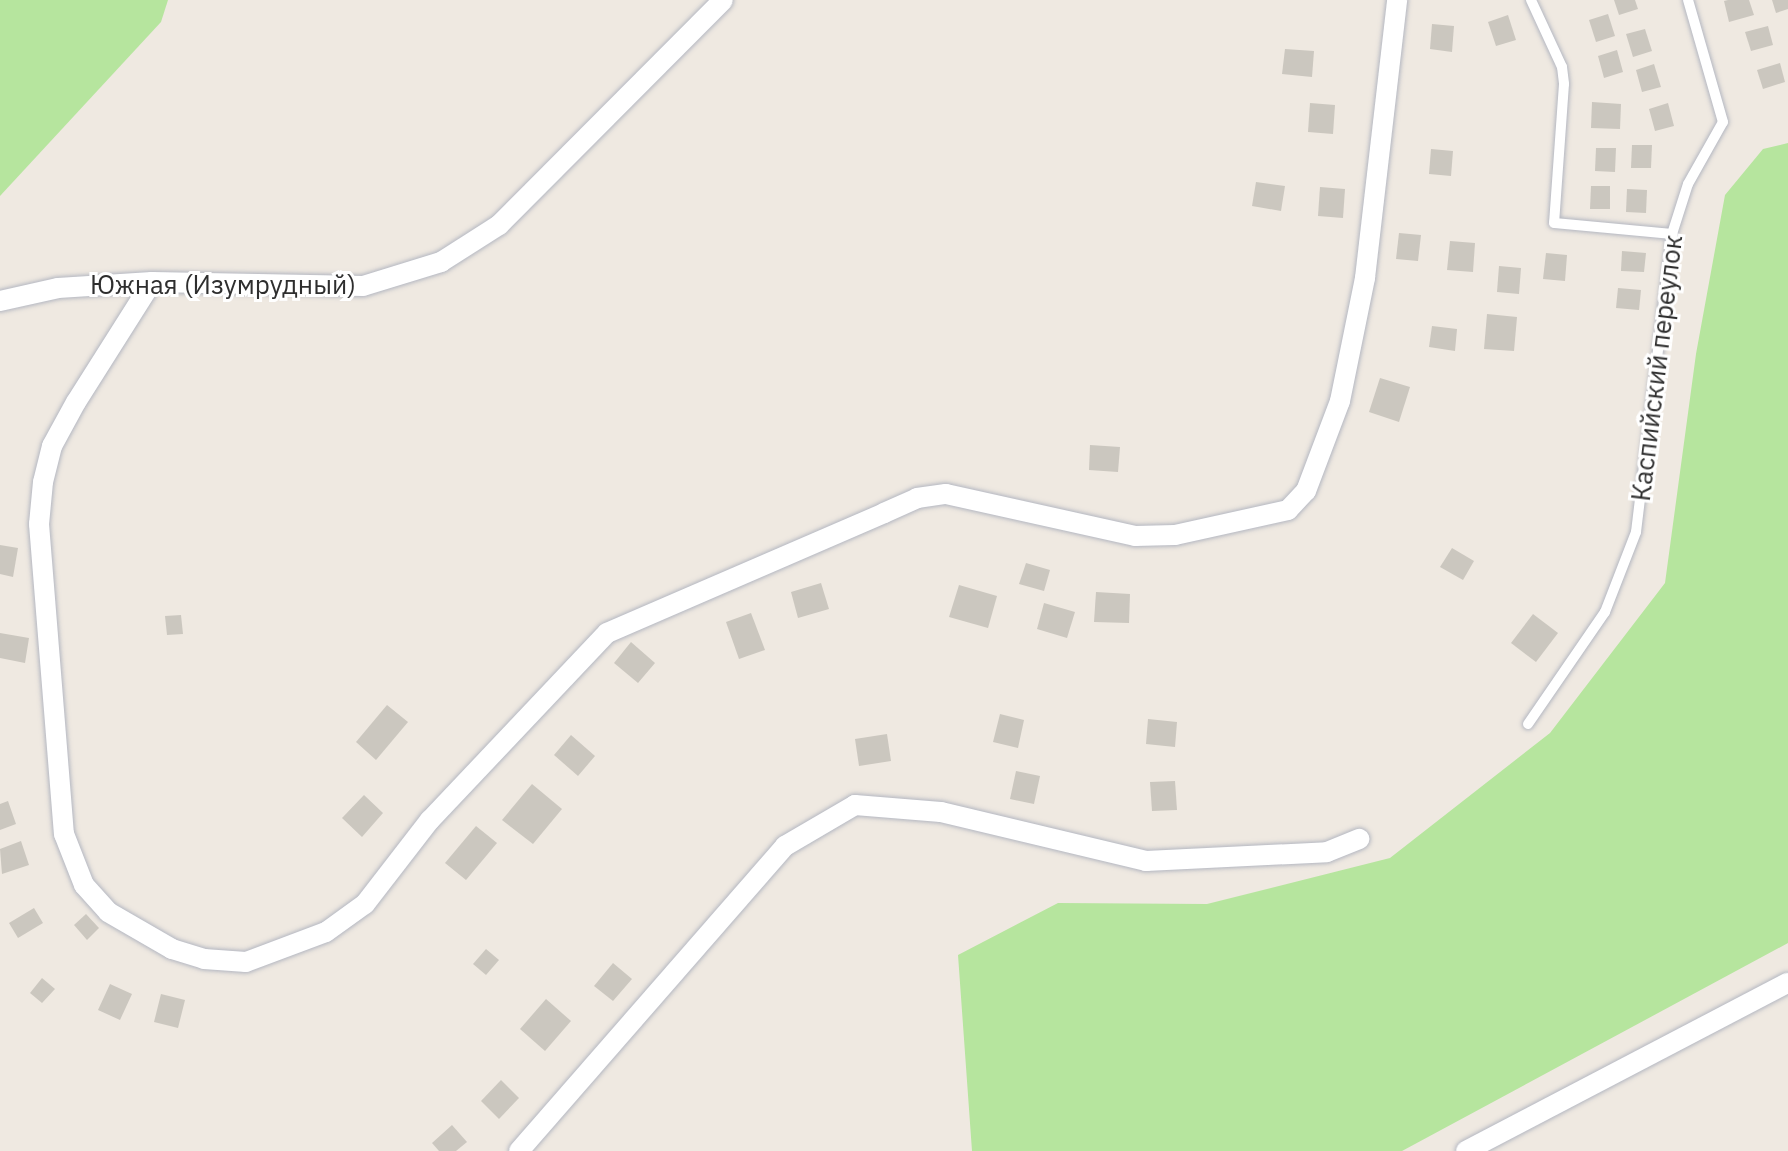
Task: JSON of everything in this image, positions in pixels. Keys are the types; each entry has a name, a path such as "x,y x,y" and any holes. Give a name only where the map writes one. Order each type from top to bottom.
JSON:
{"street":[{"name":"Южная (Изумрудный)","path":"0,301 58,288 152,282 363,286 441,262 499,225 723,0"},
{"path":"152,282 52,446 43,482 39,524 64,834 84,885 108,912 172,949 204,959 246,962 326,932 365,904 430,820 607,633 917,498 946,494 1135,536 1175,535 1288,510 1306,491 1340,401 1365,278 1397,0"},
{"path":"519,1151 785,846 855,805 941,812 1146,861 1327,852 1359,839"},
{"path":"1466,1151 1788,983"}],"lane":[{"path":"1531,0 1562,67 1554,223 1672,234"},
{"name":"Каспийский переулок","path":"1528,724 1605,612 1636,532 1672,234 1688,184 1723,122 1688,0"}],"green space":[{"path":"0,0 168,0 161,22 0,196"},
{"path":"1788,143 1788,943 1402,1151 972,1151 958,955 1058,903 1207,904 1390,858 1550,733 1665,583 1696,354 1725,195 1763,149"}],"building":[{"path":"1614,0 1635,0 1638,9 1619,15"},
{"path":"1749,0 1754,15 1729,22 1724,1"},
{"path":"1772,0 1788,0 1788,9 1776,13"},
{"path":"1608,14 1615,36 1596,42 1589,20"},
{"path":"1508,15 1516,40 1496,46 1488,22"},
{"path":"1432,24 1454,26 1452,52 1430,49"},
{"path":"1768,26 1773,45 1751,51 1745,32"},
{"path":"1645,29 1652,51 1633,57 1626,34"},
{"path":"1285,49 1314,51 1312,77 1282,74"},
{"path":"1617,50 1623,72 1604,78 1598,56"},
{"path":"1780,63 1785,82 1763,89 1757,70"},
{"path":"1654,64 1661,87 1642,92 1636,70"},
{"path":"1592,102 1621,104 1620,129 1591,128"},
{"path":"1310,103 1335,105 1333,134 1308,132"},
{"path":"1668,103 1674,126 1655,131 1649,109"},
{"path":"1632,145 1652,145 1651,168 1631,168"},
{"path":"1596,148 1616,148 1615,172 1595,171"},
{"path":"1431,149 1453,151 1451,176 1429,174"},
{"path":"1256,182 1285,186 1281,211 1252,206"},
{"path":"1591,186 1610,186 1610,209 1590,209"},
{"path":"1320,187 1345,189 1343,218 1318,216"},
{"path":"1627,189 1647,190 1646,213 1626,212"},
{"path":"1399,233 1421,235 1418,261 1396,259"},
{"path":"1450,241 1475,243 1473,272 1447,270"},
{"path":"1622,251 1646,253 1644,272 1621,271"},
{"path":"1546,253 1567,255 1565,281 1543,279"},
{"path":"1499,266 1521,268 1519,294 1497,292"},
{"path":"1618,288 1641,290 1639,310 1616,308"},
{"path":"1487,314 1517,317 1514,351 1484,349"},
{"path":"1432,326 1457,329 1455,351 1429,347"},
{"path":"1380,378 1410,387 1399,422 1369,412"},
{"path":"1090,445 1120,447 1118,472 1089,470"},
{"path":"0,545 18,548 13,577 0,574"},
{"path":"1452,548 1474,561 1463,580 1440,567"},
{"path":"1026,563 1050,570 1044,591 1019,584"},
{"path":"821,583 829,609 798,618 791,592"},
{"path":"959,585 997,596 988,628 949,617"},
{"path":"1096,592 1130,594 1129,623 1094,622"},
{"path":"1044,603 1075,612 1067,638 1037,629"},
{"path":"751,613 765,650 739,659 726,622"},
{"path":"1533,614 1558,633 1536,662 1511,643"},
{"path":"181,615 183,634 167,635 165,616"},
{"path":"0,633 29,638 25,663 0,658"},
{"path":"631,642 655,663 638,683 614,663"},
{"path":"387,705 408,722 376,760 356,742"},
{"path":"1000,714 1024,720 1018,748 993,742"},
{"path":"1148,719 1177,722 1175,747 1146,744"},
{"path":"887,734 891,761 859,766 855,739"},
{"path":"571,735 595,756 578,776 554,755"},
{"path":"1016,771 1040,776 1034,804 1010,799"},
{"path":"1175,781 1177,810 1152,811 1150,782"},
{"path":"532,784 562,809 533,844 502,820"},
{"path":"364,795 383,813 362,837 342,818"},
{"path":"8,801 16,824 0,830 0,804"},
{"path":"476,826 497,843 466,880 445,863"},
{"path":"21,841 29,865 2,874 0,849"},
{"path":"34,908 43,923 18,938 9,923"},
{"path":"86,914 99,928 87,940 74,925"},
{"path":"486,949 499,960 486,975 473,964"},
{"path":"613,963 632,979 613,1001 594,986"},
{"path":"42,978 55,989 42,1003 30,993"},
{"path":"110,984 132,994 120,1020 98,1010"},
{"path":"161,994 185,1000 178,1028 154,1022"},
{"path":"546,999 571,1021 545,1051 520,1029"},
{"path":"501,1080 519,1098 499,1119 481,1101"},
{"path":"452,1125 467,1142 456,1151 439,1151 432,1143"}]}
